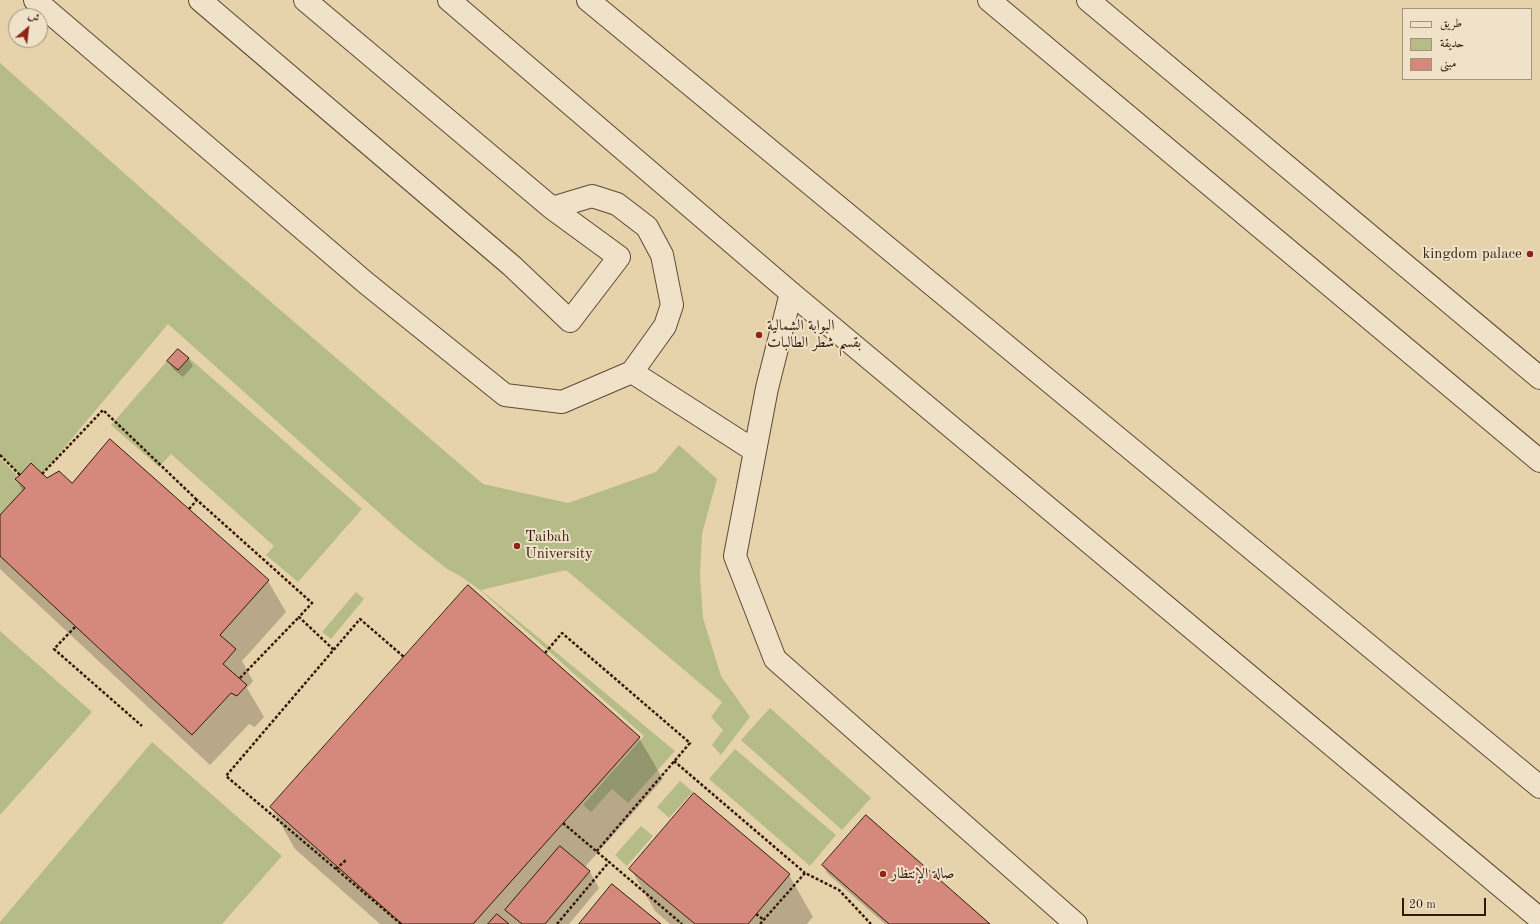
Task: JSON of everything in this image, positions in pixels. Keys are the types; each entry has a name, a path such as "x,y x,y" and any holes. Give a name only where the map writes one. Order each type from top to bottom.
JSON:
{"street":[{"path":"34,0 366,283 504,395 562,402 632,372 665,326 672,305 662,255 647,227 617,204 592,196 552,208"},
{"path":"200,0 512,266 570,321 619,257 552,208 304,0"},
{"path":"449,0 791,293 1540,919"},
{"path":"588,0 1540,787"},
{"path":"989,0 1540,461"},
{"path":"1088,0 1540,378"},
{"path":"791,293 767,388 735,556 775,659 1076,924"},
{"path":"632,372 755,451"}],"path":[{"path":"42,474 103,410 197,500 312,603 240,678"},
{"path":"0,455 20,474"},
{"path":"189,509 197,500"},
{"path":"299,617 334,650"},
{"path":"400,924 226,776 360,619 404,657"},
{"path":"75,626 54,650 142,726"},
{"path":"545,653 562,633 690,743 596,852"},
{"path":"674,761 805,873 839,890 871,924"},
{"path":"563,823 682,924"},
{"path":"336,869 346,860"},
{"path":"557,924 609,862"},
{"path":"760,924 805,873"},
{"path":"756,914 764,920"}],"green space":[{"path":"0,63 221,259 483,484 568,503 656,472 679,445 717,479 702,534 700,576 703,618 721,676 750,717 721,755 712,745 723,730 711,717 722,702 566,570 481,590 675,751 628,803 612,789 591,812 583,805 644,736 480,590 447,569 403,534 168,324 42,474 31,463 20,475 0,455"},
{"path":"189,358 362,509 298,582 266,555 274,546 171,454 159,467 111,425 167,361 178,370"},
{"path":"0,458 17,475 15,480 25,488 0,515"},
{"path":"356,592 364,599 331,639 322,632"},
{"path":"0,631 92,712 0,815"},
{"path":"770,708 871,798 842,830 741,740"},
{"path":"152,742 282,856 222,924 0,924 0,922"},
{"path":"735,749 836,835 810,866 709,779"},
{"path":"680,781 693,792 669,818 657,807"},
{"path":"641,826 653,836 627,866 615,855"}],"building":[{"path":"178,349 189,358 178,370 167,361"},
{"path":"110,439 269,580 220,635 236,649 223,664 247,685 237,696 231,693 192,735 0,556 0,515 25,488 15,479 31,463 47,478 59,471 72,483"},
{"path":"468,585 640,737 473,924 402,924 270,807"},
{"path":"694,793 790,874 748,924 695,924 629,869"},
{"name":"صالة الإنتظار","path":"866,815 990,924 889,924 822,865"},
{"path":"560,846 590,871 545,924 522,924 505,910"},
{"path":"612,884 661,924 579,924"},
{"path":"497,914 509,924 488,924"}],"place":[{"name":"kingdom palace","path":"1530,254"},
{"name":"البوابة الشمالية بقسم شطر الطالبات","path":"759,335"},
{"name":"Taibah University","path":"517,546"},
{"name":"صالة الإنتظار","path":"883,874"}]}
